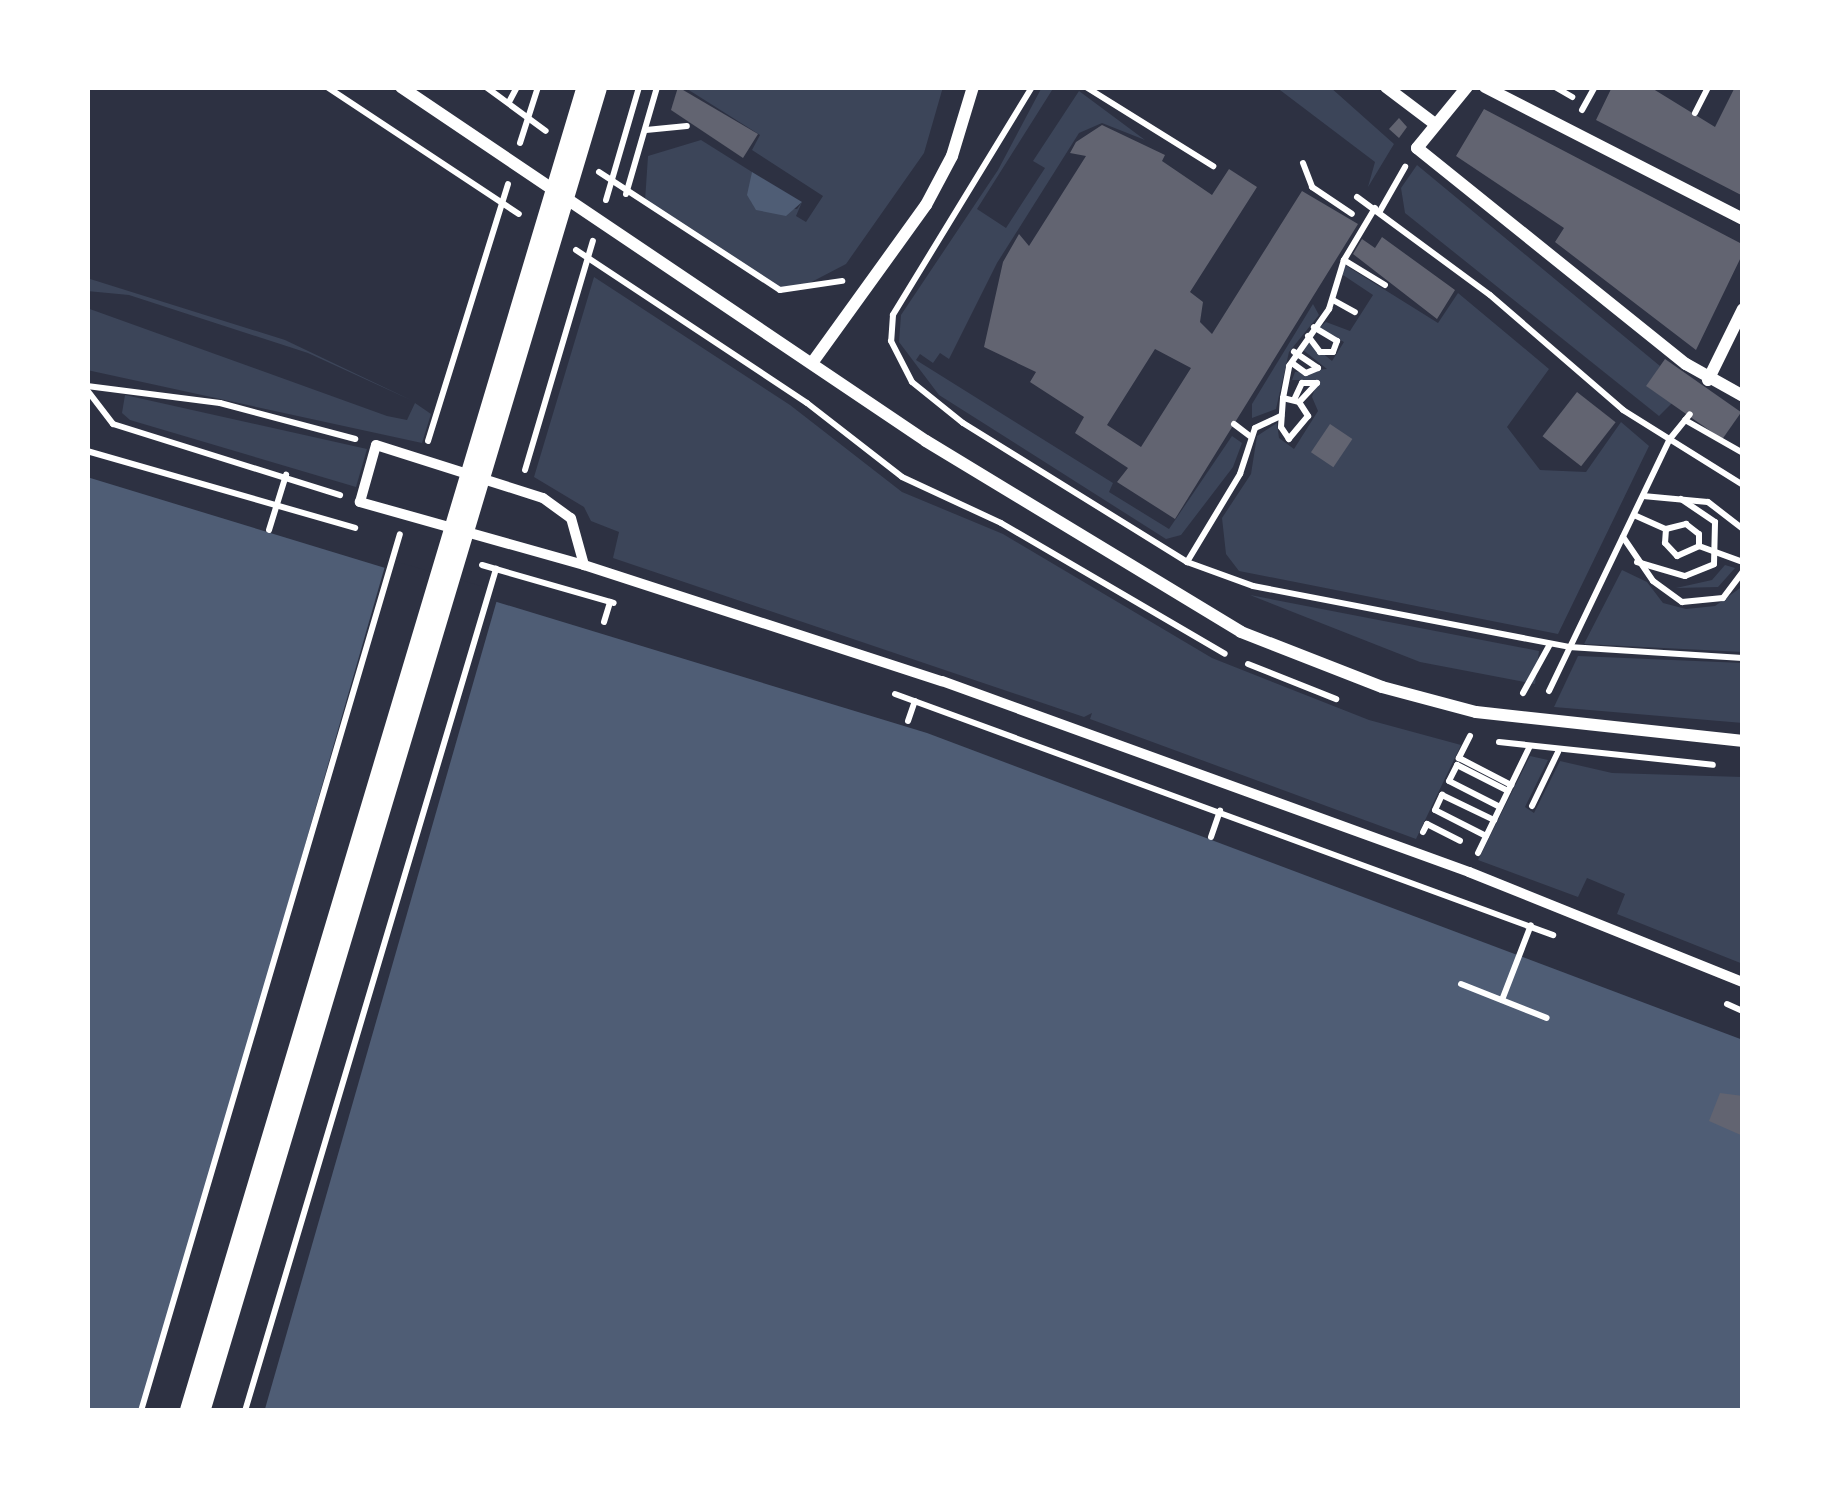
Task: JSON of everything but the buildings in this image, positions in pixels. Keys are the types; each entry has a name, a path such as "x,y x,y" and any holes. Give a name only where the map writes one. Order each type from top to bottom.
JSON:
{"main road":[{"path":"194,1411 591,90"}],"street":[{"path":"401,87 1171,596 1281,649 1476,712 1743,741"},
{"path":"812,363 926,205 952,156 973,87"},
{"path":"1386,87 1435,124"},
{"path":"1467,87 1418,148 1708,380 1743,396"},
{"path":"1485,87 1743,219"},
{"path":"1708,380 1743,309"},
{"path":"584,565 571,518 543,499 376,445 360,502 584,565 942,680 1743,982"}],"path":[{"path":"327,87 532,223"},
{"path":"486,87 509,102 518,87"},
{"path":"517,155 538,87"},
{"path":"520,485 639,87"},
{"path":"657,87 626,194 780,290 838,278"},
{"path":"1032,87 893,315 891,341 912,382 963,423 1187,562 1253,586 1569,647 1743,658"},
{"path":"1086,87 1213,166"},
{"path":"1555,87 1573,97"},
{"path":"1582,110 1595,87"},
{"path":"1695,113 1708,87"},
{"path":"646,130 687,126"},
{"path":"1283,398 1297,401 1308,416 1295,437 1282,434 1281,416 1283,398 1290,363 1294,352 1333,300 1344,260 1408,162"},
{"path":"1303,163 1312,187 1352,214"},
{"path":"425,450 510,178"},
{"path":"1357,197 1669,440 1743,485"},
{"path":"668,234 674,226"},
{"path":"572,248 807,403 902,478 960,505"},
{"path":"1344,260 1385,285"},
{"path":"633,287 640,275"},
{"path":"1333,300 1355,311"},
{"path":"885,310 893,315"},
{"path":"1307,335 1328,356 1337,346 1314,327"},
{"path":"1290,363 1302,370 1318,368 1310,358 1294,352"},
{"path":"87,388 220,403 376,445"},
{"path":"87,388 113,424 360,502"},
{"path":"1187,562 1240,474 1251,436 1261,422 1281,416"},
{"path":"1549,691 1669,440 1687,417 1743,454"},
{"path":"1234,424 1251,436"},
{"path":"87,451 364,531"},
{"path":"269,530 286,475"},
{"path":"1642,496 1721,508 1743,529"},
{"path":"1637,562 1685,576 1708,570 1718,552 1714,523 1681,499"},
{"path":"141,1411 406,514"},
{"path":"1634,515 1666,529 1686,524 1699,534 1699,547"},
{"path":"1623,536 1637,562 1664,592 1705,604 1723,598 1743,566 1699,547 1684,557 1669,552 1666,529"},
{"path":"386,537 409,544"},
{"path":"476,563 629,608"},
{"path":"244,1411 496,566"},
{"path":"1523,696 1550,644"},
{"path":"882,689 1563,939"},
{"path":"1470,736 1459,758 1510,788"},
{"path":"1424,830 1427,824 1478,853 1529,748"},
{"path":"1532,806 1558,752"},
{"path":"1501,807 1449,781 1456,765 1510,788"},
{"path":"1211,837 1228,785"},
{"path":"1486,836 1435,810 1442,795 1494,820"},
{"path":"1502,1000 1523,944"},
{"path":"1461,984 1547,1018"},
{"path":"1724,1003 1743,1011"}],"shaded area":[{"path":"684,87 943,87 924,153 846,264 800,288 780,287 645,201 648,156 701,140 752,172 751,202 797,209 802,202 796,216 806,222 823,196 752,150 760,135"},
{"path":"1042,87 1054,87 977,209 1006,228 1045,168 1033,161 1079,91 1145,140 1102,123 1079,133 997,263 949,359 940,353 933,363 920,354 916,360 1113,483 1109,492 1169,529 1232,436 1242,443 1233,467 1181,535 1166,539 939,395 899,342 901,315 998,170"},
{"path":"1276,87 1330,87 1394,144 1368,187 1375,162"},
{"path":"1417,165 1660,366 1648,387 1672,403 1659,416 1405,213 1401,188"},
{"path":"752,172 802,202 786,216 756,210 747,195"},
{"path":"1345,265 1438,323 1458,293 1549,369 1507,427 1540,470 1586,472 1621,422 1649,446 1558,634 1239,571 1226,554 1222,518 1251,474 1257,436 1277,423 1279,438 1294,449 1318,411 1312,397 1318,380 1292,380 1295,372 1327,369 1303,350 1309,342 1332,361 1344,342 1319,328 1326,322 1350,331 1373,295 1340,273"},
{"path":"594,277 790,405 902,492 1003,534 1212,658 1369,720 1461,745 1416,839 1090,719 1092,713 1084,717 613,558 619,532 591,521 584,507 534,477"},
{"path":"87,278 285,340 413,401 308,353 129,295 87,291"},
{"path":"1313,304 1319,315 1289,352 1276,409 1252,418 1252,404"},
{"path":"87,308 387,416 407,420 415,403 431,414 422,443 87,370"},
{"path":"125,395 367,449 356,487 130,420 122,413"},
{"path":"87,477 927,733 1743,1040 1743,1411 87,1411"},
{"path":"1725,565 1735,568 1718,587 1676,588 1712,580"},
{"path":"1622,570 1647,582 1663,603 1686,609 1715,606 1743,586 1743,652 1584,644"},
{"path":"1250,595 1539,651 1535,684 1420,662"},
{"path":"1578,656 1743,663 1743,723 1554,707"},
{"path":"1530,756 1548,760 1525,807 1534,813 1560,761 1612,773 1743,777 1743,964 1617,914 1625,894 1587,878 1578,897 1478,860"}],"pier":[{"path":"387,559 499,591 264,1411 143,1411"}]}
